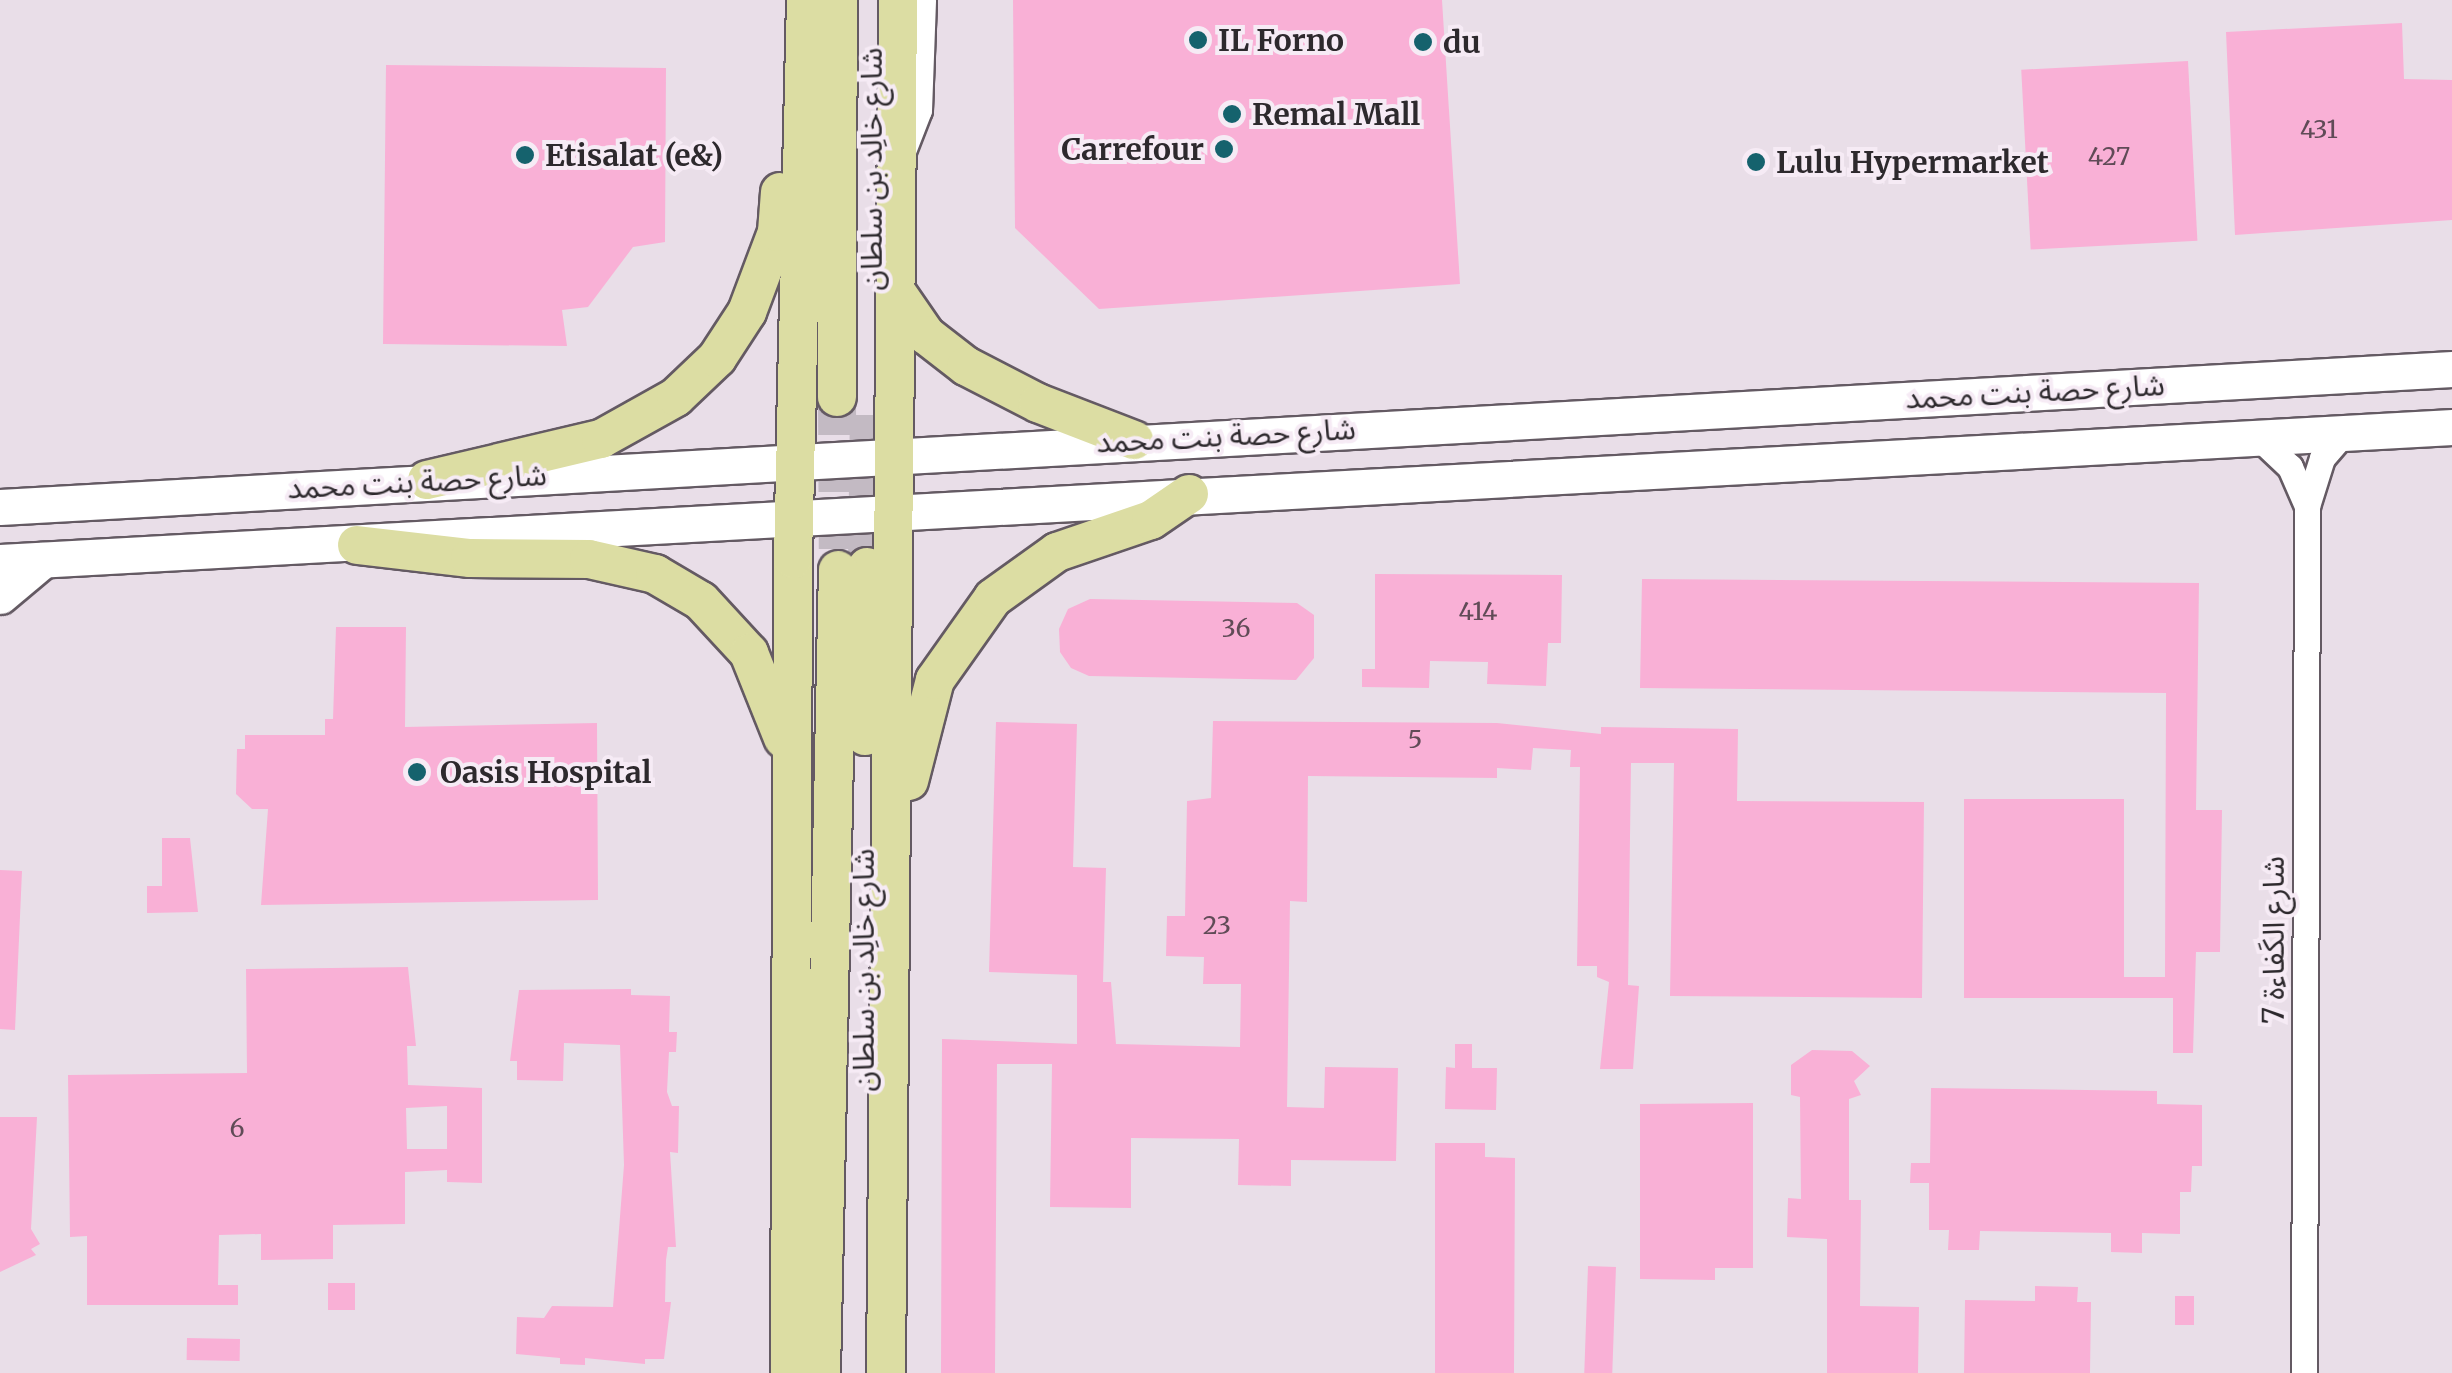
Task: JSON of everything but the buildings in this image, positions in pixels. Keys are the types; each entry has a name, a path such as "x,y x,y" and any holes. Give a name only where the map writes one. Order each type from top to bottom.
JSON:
{"main road":[{"path":"426,480 574,448 628,428 676,397 716,358 759,287 777,232 794,0"},
{"path":"790,1373 794,518 806,0"},
{"name":"شارع خالِد بن سلطان","path":"838,0 853,397 872,0"},
{"path":"886,1373 898,0"},
{"path":"895,290 926,335 966,366 1134,440"},
{"name":"شارع حصة بنت محمد","path":"0,506 795,458 2452,369"},
{"name":"شارع حصة بنت محمد","path":"0,562 2452,427"},
{"path":"889,872 927,701 975,617 1012,580 1057,552 1151,520 1189,494"},
{"path":"357,545 470,558 614,562 681,588 722,619 749,653 769,692 794,786"},
{"path":"0,596 43,560"},
{"name":"شارع خالِد بن سلطان","path":"821,1373 852,568 862,1373"}],"street":[{"path":"896,164 919,110 923,0"},
{"name":"شارع الكَفاءة 7","path":"2304,1373 2307,506 2322,458 2344,433"},
{"name":"شارع الكَفاءة 7","path":"2258,438 2290,467 2307,506"}],"tunnel":[{"path":"837,397 838,570"},
{"path":"867,567 869,397"}],"place":[{"name":"IL Forno","path":"1198,40"},
{"name":"du","path":"1423,42"},
{"name":"Remal Mall","path":"1232,114"},
{"name":"Carrefour","path":"1224,149"},
{"name":"Etisalat (e&)","path":"525,155"},
{"name":"Lulu Hypermarket","path":"1756,162"},
{"name":"Oasis Hospital","path":"417,772"}]}
